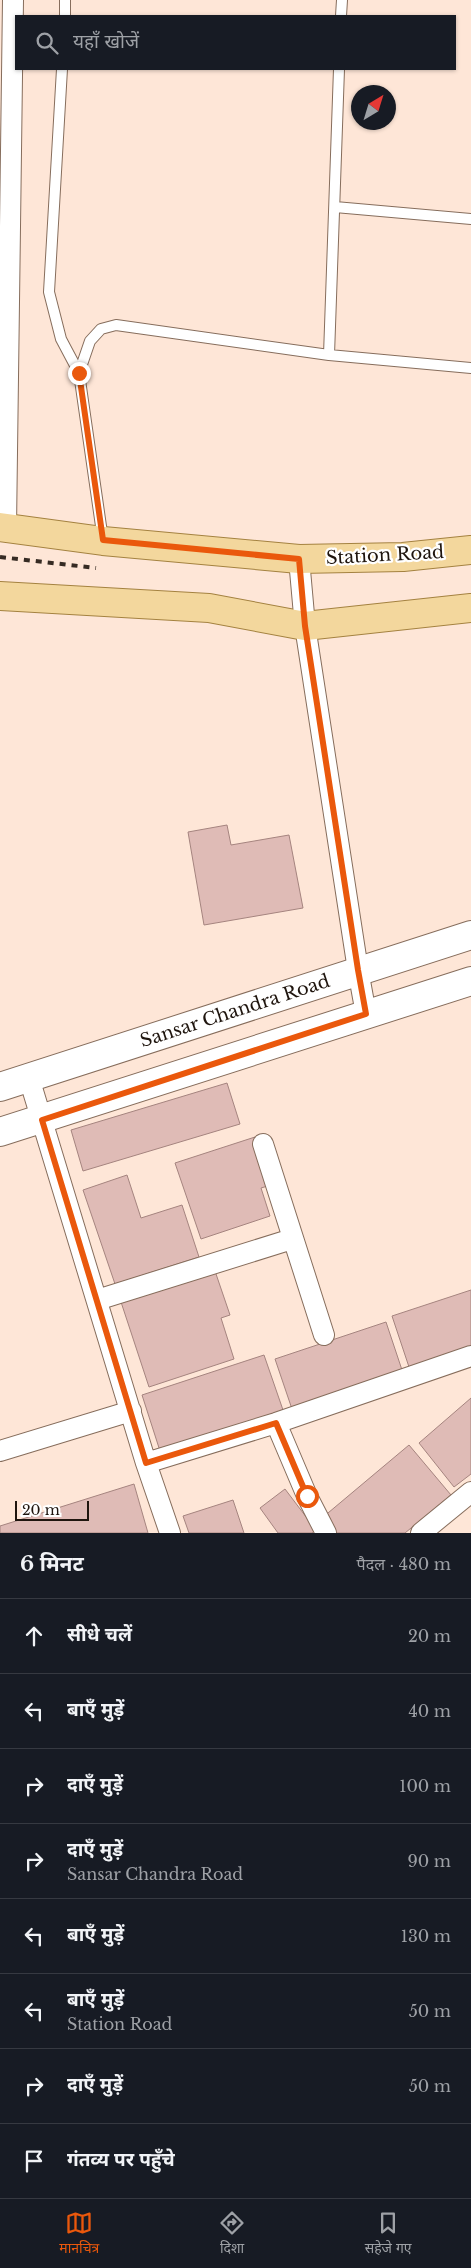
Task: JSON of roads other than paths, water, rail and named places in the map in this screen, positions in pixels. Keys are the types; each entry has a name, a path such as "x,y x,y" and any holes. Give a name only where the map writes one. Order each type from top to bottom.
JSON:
{"main road":[{"name":"Station Road","path":"3,527 103,540 299,559 403,557 471,550"},
{"path":"0,596 209,608 305,626 471,608"}],"street":[{"path":"3,527 5,74 13,0"},
{"path":"299,559 305,626 366,1014"},
{"name":"Sansar Chandra Road","path":"0,1087 471,935"},
{"path":"0,1132 471,981"},
{"path":"29,1078 146,1463 170,1533"},
{"path":"263,1144 324,1335"},
{"path":"97,1300 292,1239"},
{"path":"146,1463 276,1423 471,1356"},
{"path":"0,1451 131,1411"},
{"path":"276,1423 307,1496 326,1533"},
{"path":"421,1533 471,1492"}],"lane":[{"path":"64,15 65,0"},
{"path":"341,15 342,0"},
{"path":"62,70 49,292 61,339 79,373 103,540"},
{"path":"329,355 339,70"},
{"path":"335,207 471,219"},
{"path":"79,373 90,341 101,329 116,325 329,355 471,368"}],"railway":[{"path":"0,557 96,568"}]}
